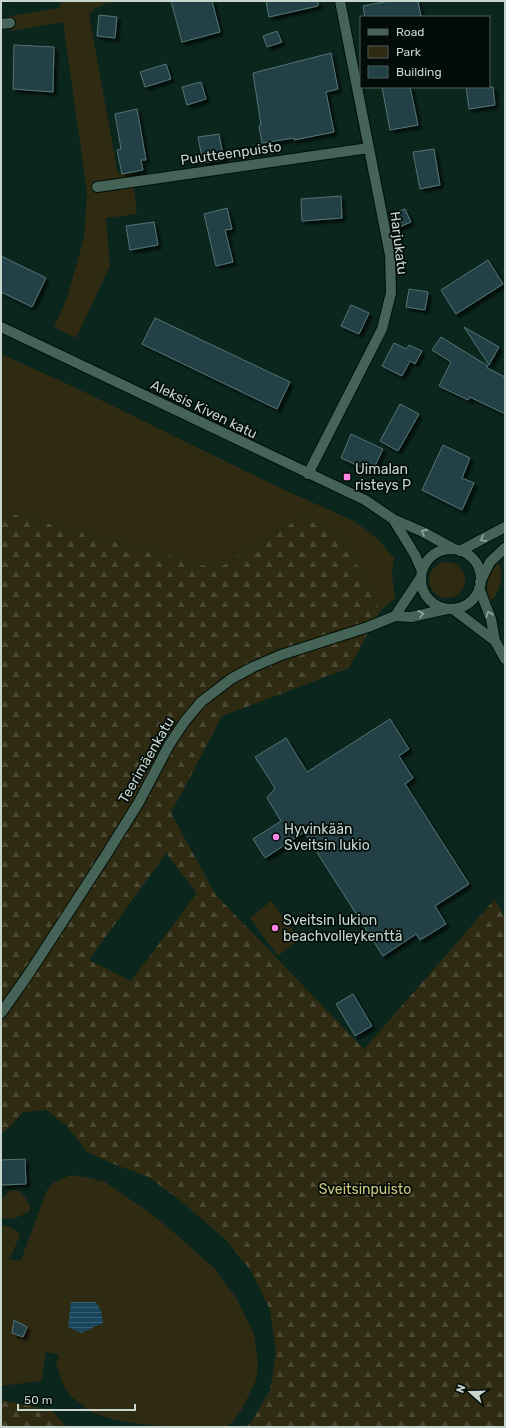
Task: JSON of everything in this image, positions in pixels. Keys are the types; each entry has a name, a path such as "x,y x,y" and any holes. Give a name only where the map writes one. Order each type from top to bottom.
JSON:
{"street":[{"name":"Harjukatu","path":"308,474 382,329 391,293 390,255 340,1"},
{"name":"Puutteenpuisto","path":"97,187 369,148"},
{"name":"Aleksis Kiven katu","path":"1,327 308,474 366,500 393,519 423,532 457,550"},
{"name":"Aleksis Kiven katu","path":"393,519 415,555 422,574"},
{"path":"457,550 505,527"},
{"path":"450,609 462,607 475,596 490,562 505,548"},
{"path":"495,641 450,609 438,606 425,594 422,586 422,574 425,563 438,552 457,550 469,555 476,562 480,572 480,585 491,619 495,641 505,659"},
{"path":"395,616 422,574"},
{"name":"Teerimäenkatu","path":"1,1013 28,975 106,855 139,802 169,745 184,721 201,702 231,679 253,667 281,655 368,627 395,616 411,617 450,609"}],"green space":[{"path":"59,1 118,1 97,7 89,15 118,174 132,173 137,214 106,218 110,266 76,338 54,327 67,298 84,238 87,192 63,22 11,31 9,16 60,8"},
{"path":"1,354 74,387 276,486 354,521 377,538 394,558 392,575 395,598 380,611 340,532 300,518 217,569 1,511"},
{"name":"Sveitsinpuisto","path":"1,511 217,569 300,518 340,532 380,611 349,668 222,716 171,813 215,894 364,1049 495,899 505,918 505,1427 246,1427 252,1421 270,1390 276,1353 270,1310 251,1271 226,1240 182,1202 149,1177 111,1163 87,1152 68,1127 46,1110 23,1112 10,1127 1,1134 1,1081 3,1079 1,1073","holes":["166,853 197,893 131,981 89,960"]},
{"path":"450,562 460,567 464,573 464,587 460,593 454,597 444,598 434,593 430,587 429,577 434,567 440,563"},
{"path":"498,563 501,572 499,589 493,599 489,602 487,591 488,581"},
{"name":"Sveitsin lukion beachvolleykenttä","path":"271,901 300,939 278,956 250,918"},
{"path":"71,1175 105,1182 146,1210 214,1268 237,1299 254,1334 258,1365 256,1380 242,1409 233,1422 226,1427 190,1427 134,1423 116,1420 84,1409 85,1406 71,1397 64,1387 56,1364 59,1355 46,1352 41,1381 1,1386 1,1226 7,1226 19,1232 20,1235 11,1256 8,1259 21,1260 47,1190 53,1183"},
{"path":"15,1190 21,1192 30,1205 30,1211 16,1218 1,1219 1,1198 2,1199 9,1191"},
{"path":"1,1400 51,1410 67,1427 1,1427"}],"water":[{"path":"71,1302 96,1302 101,1311 103,1323 81,1333 68,1327"}],"building":[{"path":"171,1 212,1 220,32 182,42"},
{"path":"266,1 318,1 318,6 269,17"},
{"path":"389,1 418,1 421,16 365,16 363,6"},
{"path":"99,15 117,17 115,38 97,36"},
{"path":"277,31 282,42 267,47 263,36"},
{"path":"14,45 54,47 53,92 13,89"},
{"path":"331,53 338,89 326,92 334,132 294,140 294,138 262,143 259,126 261,125 253,73"},
{"path":"166,64 171,79 145,87 140,72"},
{"path":"201,82 206,99 187,105 182,87"},
{"path":"493,87 495,105 469,109 466,88"},
{"path":"382,88 410,88 418,125 390,130"},
{"path":"137,109 146,160 141,160 143,170 122,174 117,150 121,149 115,114"},
{"path":"219,134 224,160 203,163 198,137"},
{"path":"434,149 440,185 420,189 413,152"},
{"path":"341,196 342,218 302,221 301,199"},
{"path":"227,208 232,229 225,230 233,262 216,266 204,214"},
{"path":"405,209 411,222 397,228 391,214"},
{"path":"154,222 158,245 130,250 126,226"},
{"path":"1,256 46,278 32,307 1,292"},
{"path":"488,260 503,284 456,314 441,290"},
{"path":"409,289 428,292 425,310 406,307"},
{"path":"351,305 369,313 359,334 341,326"},
{"path":"155,318 290,382 277,409 142,344"},
{"path":"464,327 499,347 489,365"},
{"path":"441,337 488,366 487,368 505,377 505,414 470,397 468,400 439,386 451,362 432,350"},
{"path":"394,343 406,349 409,345 422,351 415,364 410,361 402,376 382,366"},
{"path":"400,404 419,414 398,451 380,441"},
{"path":"351,434 383,449 372,472 341,458"},
{"path":"443,445 470,458 462,478 474,483 462,510 422,490"},
{"name":"Hyvinkään Sveitsin lukio","path":"390,719 409,749 399,756 413,778 405,784 469,884 435,906 446,924 420,940 416,934 383,956 304,832 265,858 253,839 281,821 267,798 275,788 255,757 286,738 307,772"},
{"path":"353,994 372,1026 355,1036 336,1004"},
{"path":"25,1159 26,1184 1,1185 1,1160"},
{"path":"14,1320 27,1327 23,1337 12,1333"}],"place":[{"name":"Uimalan risteys P","path":"347,477"},
{"name":"Hyvinkään Sveitsin lukio","path":"276,837"},
{"name":"Sveitsin lukion beachvolleykenttä","path":"275,928"}]}
